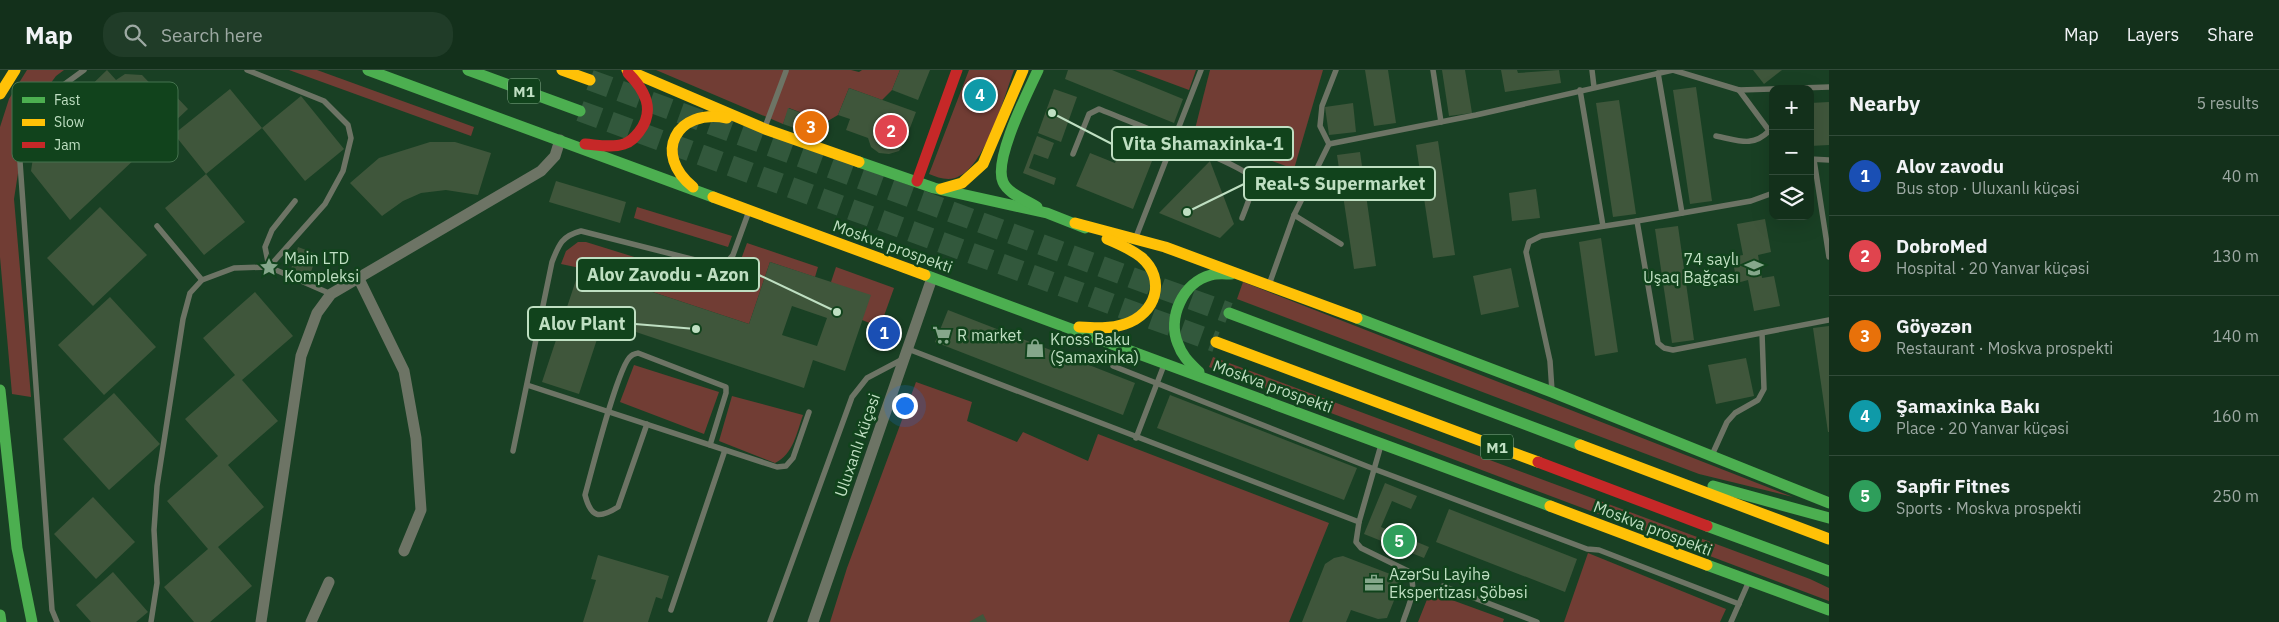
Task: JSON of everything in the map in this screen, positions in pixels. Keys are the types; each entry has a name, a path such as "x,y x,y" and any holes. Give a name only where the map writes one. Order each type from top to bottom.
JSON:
{"main road":[{"path":"0,94 15,70"},
{"path":"368,70 705,195"},
{"name":"M1","path":"468,70 580,111"},
{"name":"M1","path":"562,70 590,80"},
{"path":"560,140 615,146 627,143 639,133 646,120 649,105 641,86 626,70"},
{"path":"626,70 746,122 917,182 939,189 1048,213 1075,223 1165,247 1248,276 1552,392 1829,504"},
{"path":"917,182 957,70"},
{"path":"939,189 962,183 983,164 1023,70"},
{"path":"1038,70 1004,153 1001,176 1007,187 1048,213"},
{"path":"705,195 684,182 672,163 672,152 679,132 688,123 706,116 746,122"},
{"name":"Moskva prospekti","path":"705,195 1382,442 1829,610"},
{"path":"1063,326 1109,328 1133,322 1145,314 1151,306 1156,290 1156,280 1152,268 1145,260 1075,223"},
{"path":"1215,382 1192,367 1178,348 1174,337 1173,320 1178,304 1188,289 1199,280 1213,274 1248,276"},
{"name":"M1","path":"1229,313 1829,539"},
{"name":"Moskva prospekti","path":"1216,342 1829,571"},
{"path":"0,390 17,548 32,622"},
{"path":"1617,459 1829,518"},
{"path":"1779,552 1829,578"},
{"path":"0,615 1,622"}],"street":[{"path":"261,622 301,356 317,312 331,294 358,277 541,171 550,164 560,140"},
{"path":"358,277 404,371 414,428 421,510 404,551"},
{"name":"Uluxanlı küçəsi","path":"813,622 932,278"},
{"path":"312,622 329,582"}],"lane":[{"path":"68,82 84,70"},
{"path":"247,70 324,101 348,125 351,138 343,171 325,204 269,267"},
{"path":"1135,239 1175,141 1201,70"},
{"path":"1329,144 1320,126 1322,106 1336,70"},
{"path":"1434,70 1441,122"},
{"path":"1592,70 1594,87"},
{"path":"1329,144 1441,122 1673,70 1739,90 1829,87"},
{"path":"765,129 786,71"},
{"path":"1658,74 1682,213"},
{"path":"1580,90 1603,226"},
{"path":"1739,90 1769,130"},
{"path":"1073,154 1089,114 1099,109 1217,158 1246,173 1252,178 1253,184 1242,218"},
{"path":"1716,136 1752,143 1769,134"},
{"path":"1269,284 1294,215 1329,144"},
{"path":"1814,160 1829,160"},
{"path":"20,162 52,610 57,622"},
{"path":"1814,168 1829,257"},
{"path":"1552,392 1550,360 1526,252 1527,246 1534,238 1751,202 1769,195"},
{"path":"269,267 265,247 268,239 272,230 294,202"},
{"path":"513,451 552,262 558,246 568,234 581,231 723,267 733,255 749,211"},
{"path":"1294,215 1341,244"},
{"path":"1637,221 1658,343 1664,348 1673,350 1829,320"},
{"path":"158,226 202,280"},
{"path":"151,622 157,583 154,530 157,486 183,319 190,293 202,280 234,268 269,267 331,294"},
{"path":"1712,457 1727,422 1734,413 1758,400 1764,388 1762,333"},
{"path":"646,424 618,507 606,515 596,515 588,509 586,495 608,412 624,365 630,356 638,353 726,387 726,393 710,446"},
{"path":"770,622 852,397 866,378 906,353 1359,522"},
{"path":"1136,438 1165,363"},
{"path":"1113,366 1158,382 1374,469 1587,549 1599,550 1739,604"},
{"path":"527,385 777,467 786,466 793,458 809,412"},
{"path":"1382,442 1359,522 1356,542 1361,548 1410,572 1414,582 1414,593 1403,622"},
{"path":"671,610 725,450"},
{"path":"1731,622 1749,581"},
{"path":"1443,586 1519,619 1537,622"}],"shaded area":[{"path":"27,70 64,70 52,82 20,82"},
{"path":"289,70 317,70 474,127 471,136"},
{"path":"656,70 851,70 859,72 862,70 900,70 892,90 882,100 849,88 838,115 826,122 789,108 783,124"},
{"path":"969,70 1014,70 992,131 975,161 966,172 955,178 948,179 929,174"},
{"path":"1135,70 1196,70 1189,90"},
{"path":"1210,70 1323,70 1294,169 1194,133"},
{"path":"12,94 12,162 20,162 14,199 31,397 12,394 0,257 0,127"},
{"path":"637,207 732,236 728,247 634,218"},
{"path":"578,242 586,242 731,287 747,243 818,267 815,277 770,262 749,324 580,268 561,264 566,251"},
{"path":"836,267 894,288 880,327 862,320 831,282"},
{"path":"1243,282 1793,497 1699,474 1237,299"},
{"path":"1213,357 1810,579 1829,588 1829,601 1209,367"},
{"path":"634,365 719,392 704,434 620,402"},
{"path":"916,382 972,402 967,421 1017,442 1023,432 1088,461 1098,434 1329,523 1289,622 830,622 847,568"},
{"path":"732,396 803,415 794,442 786,455 775,463 719,441"},
{"path":"1588,553 1726,609 1720,622 1564,622"},
{"path":"1430,592 1504,619 1503,622 1418,622"}],"building":[{"path":"107,70 116,80 125,74 142,75 149,82 95,82"},
{"path":"900,70 930,70 918,100 892,90"},
{"path":"1068,70 1112,70 1183,99 1174,123 1065,79"},
{"path":"1365,70 1388,70 1396,123 1374,126"},
{"path":"1442,70 1465,70 1472,113 1449,116"},
{"path":"1501,70 1517,70 1518,73 1559,70 1561,83 1505,92"},
{"path":"1753,70 1782,70 1764,84"},
{"path":"1696,87 1712,201 1690,204 1673,90"},
{"path":"849,88 916,112 905,141 899,151 889,154 879,153 871,147 868,138 846,130 850,119 838,115"},
{"path":"230,89 262,128 206,174 178,139 178,131"},
{"path":"1054,89 1077,97 1061,142 1038,133"},
{"path":"301,96 344,149 305,181 262,128"},
{"path":"178,98 188,109 178,118"},
{"path":"1619,100 1636,214 1613,217 1596,103"},
{"path":"1829,102 1829,145 1814,146 1814,103"},
{"path":"1353,103 1356,132 1329,135 1325,107"},
{"path":"788,108 826,122 820,137 783,124"},
{"path":"1037,136 1054,143 1048,159 1034,154 1029,168 1056,178 1054,185 1023,173"},
{"path":"1438,141 1455,255 1433,258 1416,145"},
{"path":"430,142 455,142 491,153 478,195 446,190 421,193 403,201 382,216 350,183 379,158"},
{"path":"1121,148 1152,161 1133,209 1076,186 1090,153 1115,163"},
{"path":"1360,152 1376,266 1354,269 1337,155"},
{"path":"1210,161 1234,224 1220,238 1159,213"},
{"path":"32,162 132,162 70,220 31,171"},
{"path":"206,174 245,222 204,255 165,208"},
{"path":"556,181 626,202 620,223 549,202"},
{"path":"1536,189 1540,218 1512,221 1509,193"},
{"path":"100,207 147,255 93,306 47,258"},
{"path":"1765,219 1771,252 1758,255 1762,278 1774,276 1780,306 1754,311 1748,280 1737,283 1732,257 1743,255 1737,224"},
{"path":"1678,226 1694,340 1672,343 1655,229"},
{"path":"1601,238 1618,352 1595,356 1579,242"},
{"path":"298,247 317,254 310,275 291,269"},
{"path":"770,262 871,295 845,371 813,360 804,388 603,321 579,394 542,382 580,268 749,324","holes":["792,306 827,318 817,346 782,335"]},
{"path":"1511,268 1519,307 1481,315 1473,276"},
{"path":"255,292 293,336 242,380 278,421 228,465 264,507 218,547 252,586 210,622 194,622 164,587 208,549 167,501 218,456 185,419 235,375 203,338"},
{"path":"110,297 156,347 104,395 58,345"},
{"path":"948,310 1135,383 1123,415 935,342"},
{"path":"1829,326 1829,432 1828,432 1813,328"},
{"path":"1746,358 1754,396 1716,404 1708,365"},
{"path":"114,393 160,444 109,490 63,439"},
{"path":"1170,395 1357,468 1344,500 1157,428"},
{"path":"1385,483 1417,496 1411,509 1392,501 1381,527 1429,547 1424,558 1364,534"},
{"path":"93,497 135,542 96,579 54,534"},
{"path":"1449,509 1577,559 1565,592 1436,542"},
{"path":"598,555 669,576 662,599 656,597 648,622 583,622 596,580 591,579"},
{"path":"1343,556 1398,577 1401,583 1387,618 1378,619 1351,610 1346,622 1302,622 1325,564 1334,558"},
{"path":"113,572 148,612 136,622 91,622 76,605"},
{"path":"983,614 987,622 969,622"}],"tunnel":[{"path":"590,80 1229,313"},
{"path":"580,111 1216,342"}],"traffic: fast":[{"path":"368,70 713,197"},
{"path":"468,70 580,111"},
{"path":"1037,207 1009,190 1003,182 1001,172 1003,158 1013,126 1038,70"},
{"path":"859,162 934,188 1047,213 1085,228"},
{"path":"1199,372 1184,356 1178,344 1175,334 1176,313 1185,293 1192,285 1213,274 1231,274"},
{"path":"925,275 1550,506"},
{"path":"1229,313 1580,445"},
{"path":"1357,318 1552,392 1829,503"},
{"path":"0,390 17,548 32,622"},
{"path":"1713,486 1829,518"},
{"path":"1707,526 1829,571"},
{"path":"1707,565 1829,610"},
{"path":"0,615 1,622"}],"traffic: slow":[{"path":"0,94 15,70"},
{"path":"562,70 590,80"},
{"path":"627,70 765,129 859,162"},
{"path":"941,189 962,183 983,164 1023,70"},
{"path":"693,187 681,174 674,161 672,148 676,136 683,127 694,120 709,117 727,118"},
{"path":"713,197 925,275"},
{"path":"1075,223 1165,247 1357,318"},
{"path":"1079,327 1096,328 1125,324 1136,319 1144,312 1151,304 1154,295 1156,285 1154,275 1149,266 1141,257 1107,239"},
{"path":"1216,342 1538,462"},
{"path":"1580,445 1829,539"},
{"path":"1550,506 1707,565"}],"traffic: jam":[{"path":"917,181 957,70"},
{"path":"585,144 610,146 624,144 629,142 644,124 647,116 646,101 639,86 628,73"},
{"path":"1538,462 1707,526"}],"place":[{"name":"Şamaxinka Bakı","path":"980,95"},
{"name":"Vita Shamaxinka-1","path":"1052,113"},
{"name":"Göyəzən","path":"811,127"},
{"name":"DobroMed","path":"891,131"},
{"name":"Real-S Supermarket","path":"1187,212"},
{"name":"Main LTD Kompleksi","path":"269,267"},
{"name":"74 saylı Uşaq Bağçası","path":"1754,268"},
{"name":"Alov Zavodu - Azon","path":"837,312"},
{"name":"Alov Plant","path":"696,329"},
{"name":"Alov zavodu","path":"884,333"},
{"name":"R market","path":"942,335"},
{"name":"Kross Baku (Şamaxinka)","path":"1035,348"},
{"name":"Sapfir Fitnes","path":"1399,541"},
{"name":"AzərSu Layihə Ekspertizası Şöbəsi","path":"1374,583"}]}
